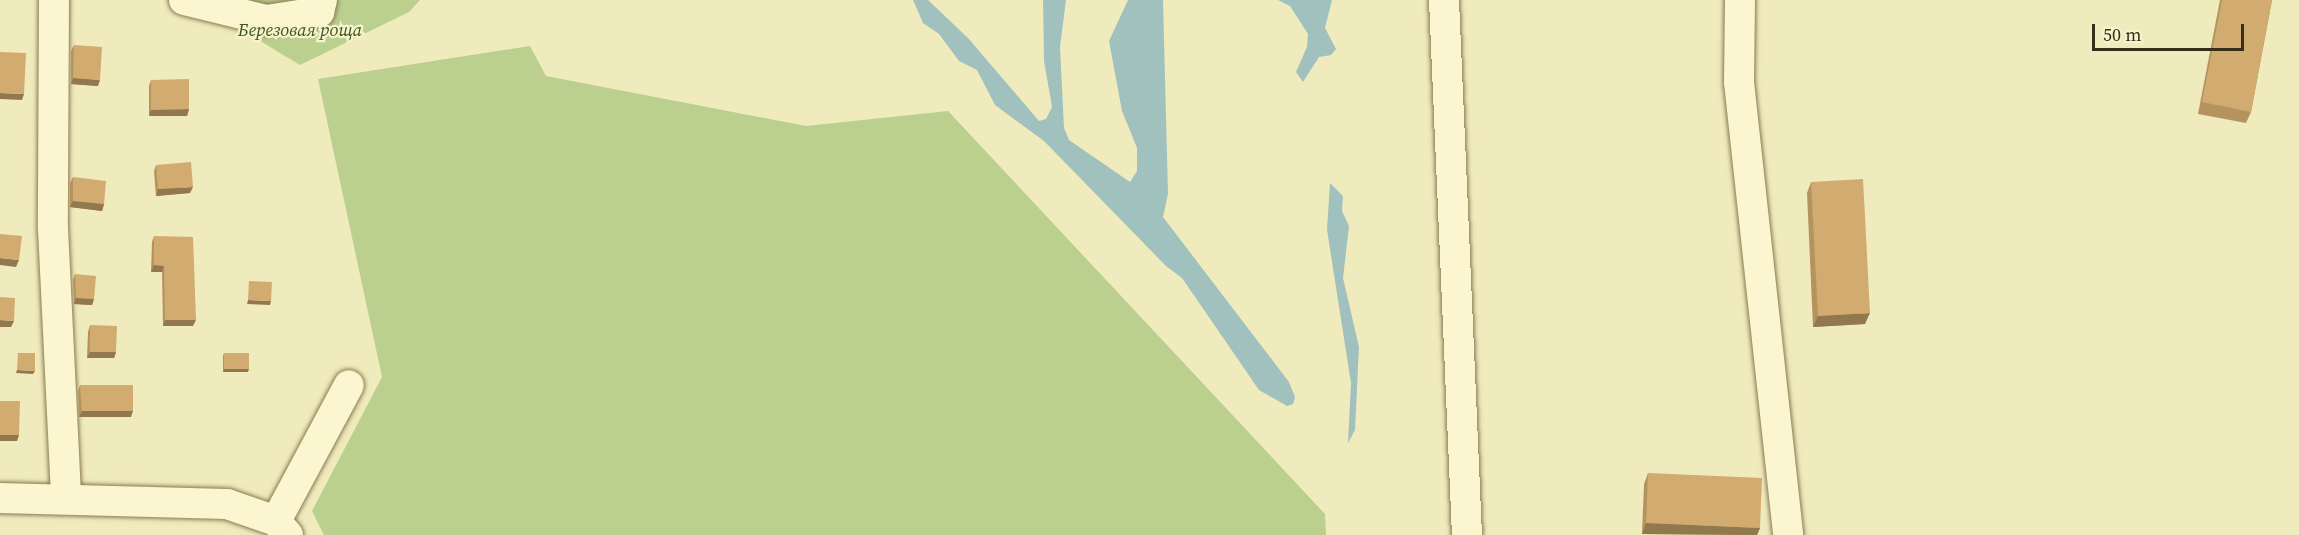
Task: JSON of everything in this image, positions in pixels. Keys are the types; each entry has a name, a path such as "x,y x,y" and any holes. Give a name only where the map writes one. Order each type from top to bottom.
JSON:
{"street":[{"path":"54,0 53,229 66,498"},
{"path":"184,0 266,20 319,12 322,0"},
{"path":"1444,0 1467,535"},
{"path":"1740,0 1739,82 1788,535"},
{"path":"0,498 228,504 282,528 349,385"}],"green space":[{"name":"Березовая роща","path":"214,0 420,0 409,12 300,65 247,33"},
{"path":"530,46 546,76 806,126 948,111 1325,514 1326,535 324,535 312,511 382,377 318,79"}],"water":[{"path":"913,0 928,0 968,38 1039,121 1046,119 1052,107 1044,61 1043,0 1066,0 1060,47 1064,128 1069,140 1130,182 1137,171 1137,148 1122,111 1109,41 1128,0 1163,0 1168,194 1163,217 1289,382 1295,397 1293,404 1287,406 1259,390 1182,278 1166,266 1044,141 995,105 977,70 959,61 939,34 923,23"},
{"path":"1278,0 1332,0 1325,28 1336,49 1331,55 1319,57 1303,82 1296,72 1307,47 1308,34 1290,6"},
{"path":"1330,183 1343,196 1342,211 1349,226 1343,278 1359,347 1355,430 1348,443 1351,383 1327,230"}],"building":[{"path":"2222,0 2272,0 2251,112 2202,102"},
{"path":"74,45 102,47 100,80 73,78"},
{"path":"0,52 26,53 24,94 0,93"},
{"path":"189,79 189,109 151,110 151,80"},
{"path":"191,162 193,187 158,189 156,165"},
{"path":"73,177 106,181 104,204 73,201"},
{"path":"1863,179 1870,313 1818,316 1811,182"},
{"path":"0,234 22,236 19,260 0,258"},
{"path":"154,236 193,237 196,320 165,320 164,266 154,265"},
{"path":"75,274 96,276 94,299 76,298"},
{"path":"249,281 272,282 271,301 248,300"},
{"path":"0,297 15,298 14,321 0,320"},
{"path":"90,325 117,326 116,352 90,352"},
{"path":"18,353 35,353 35,371 17,370"},
{"path":"224,353 249,353 249,369 224,369"},
{"path":"80,385 133,385 133,411 82,411"},
{"path":"0,401 20,401 19,435 0,435"},
{"path":"1648,473 1762,478 1760,528 1646,523"}]}
